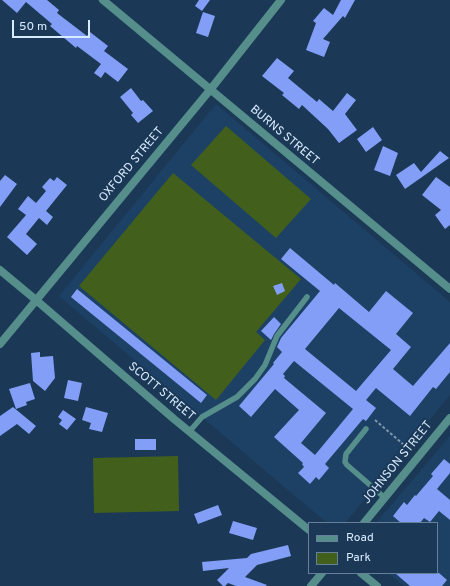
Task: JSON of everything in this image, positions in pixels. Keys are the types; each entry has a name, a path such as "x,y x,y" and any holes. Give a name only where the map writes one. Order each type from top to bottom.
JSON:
{"street":[{"name":"BURNS STREET","path":"103,0 450,289"},
{"name":"OXFORD STREET","path":"0,344 210,90 281,0"},
{"name":"SCOTT STREET","path":"0,270 189,432 308,529"},
{"name":"JOHNSON STREET","path":"365,522 450,418"},
{"path":"311,586 321,574"},
{"path":"363,574 377,586"}],"lane":[{"path":"189,432 202,417 237,397 255,379 265,364 277,336 307,297"},
{"path":"366,429 346,454 345,462 384,498"}],"path":[{"path":"375,420 418,457"}],"shaded area":[{"path":"216,104 450,302 450,395 346,522 326,522 59,296"},
{"path":"450,436 450,586 404,586 389,574 438,574 438,522 377,522"}],"green space":[{"path":"226,126 311,199 276,238 191,165"},
{"path":"173,173 301,279 256,332 265,340 216,400 79,286"},
{"path":"178,456 179,511 94,513 93,458"}],"building":[{"path":"2,0 47,0 59,10 57,13 87,36 90,32 108,46 104,51 128,69 118,82 105,72 101,78 94,73 101,64 77,46 76,48 50,26 52,24 26,2 17,13"},
{"path":"199,0 210,0 202,11 195,6"},
{"path":"341,0 355,0 345,18 343,16 323,39 330,42 324,57 306,50 316,23 313,21 324,8 333,15"},
{"path":"203,12 215,16 208,37 196,33"},
{"path":"277,58 294,71 288,78 317,102 319,99 333,111 347,93 356,100 345,114 357,130 339,143 328,129 302,105 299,109 282,95 284,93 262,76"},
{"path":"131,88 141,101 143,100 153,111 138,123 131,115 133,113 120,97"},
{"path":"373,127 382,140 366,152 357,139"},
{"path":"383,146 398,153 390,176 374,170"},
{"path":"440,151 449,158 405,189 396,175 414,163 421,172"},
{"path":"5,175 17,184 0,207 0,181"},
{"path":"57,177 67,185 46,211 53,217 47,225 39,218 26,234 37,244 27,255 7,237 26,215 18,209 28,196 36,203 46,191 42,187 50,178 54,181"},
{"path":"436,177 450,187 450,225 445,229 435,215 441,210 422,195"},
{"path":"290,248 369,312 386,291 413,313 396,334 411,347 393,369 413,386 450,343 450,372 436,389 433,387 410,416 376,388 366,400 376,408 366,421 363,419 325,464 329,468 319,480 316,477 310,484 298,473 304,467 302,464 303,463 274,437 299,410 275,389 251,417 239,406 274,364 273,363 282,352 277,347 281,338 320,291 281,259","holes":["339,308 391,350 356,391 305,349","294,361 353,409 315,455 301,443 326,413 284,378 285,376 283,374"]},
{"path":"282,283 285,291 277,295 273,286"},
{"path":"77,289 207,395 201,403 71,297"},
{"path":"274,317 281,324 271,340 261,331"},
{"path":"40,352 40,357 53,356 55,378 45,391 33,381 31,353"},
{"path":"68,380 82,383 78,401 64,398"},
{"path":"30,383 35,399 26,402 27,405 16,409 9,389"},
{"path":"13,407 36,426 29,434 17,424 0,436 0,416"},
{"path":"86,407 108,413 102,432 89,429 91,423 82,420"},
{"path":"63,410 76,419 67,430 59,424 62,420 58,417"},
{"path":"135,439 156,439 156,450 135,450"},
{"path":"444,459 450,464 450,473 437,489 450,500 450,520 439,511 430,522 424,518 421,522 400,522 393,516 404,502 407,505 415,495 416,496 433,476 431,474"},
{"path":"218,505 222,515 198,524 194,514"},
{"path":"233,521 257,528 253,540 229,533"},
{"path":"288,545 291,556 257,565 245,577 267,585 266,586 236,586 228,583 223,586 217,580 229,568 203,571 202,562 247,558 251,554"},
{"path":"439,573 447,580 442,586 410,586 396,574"}]}
